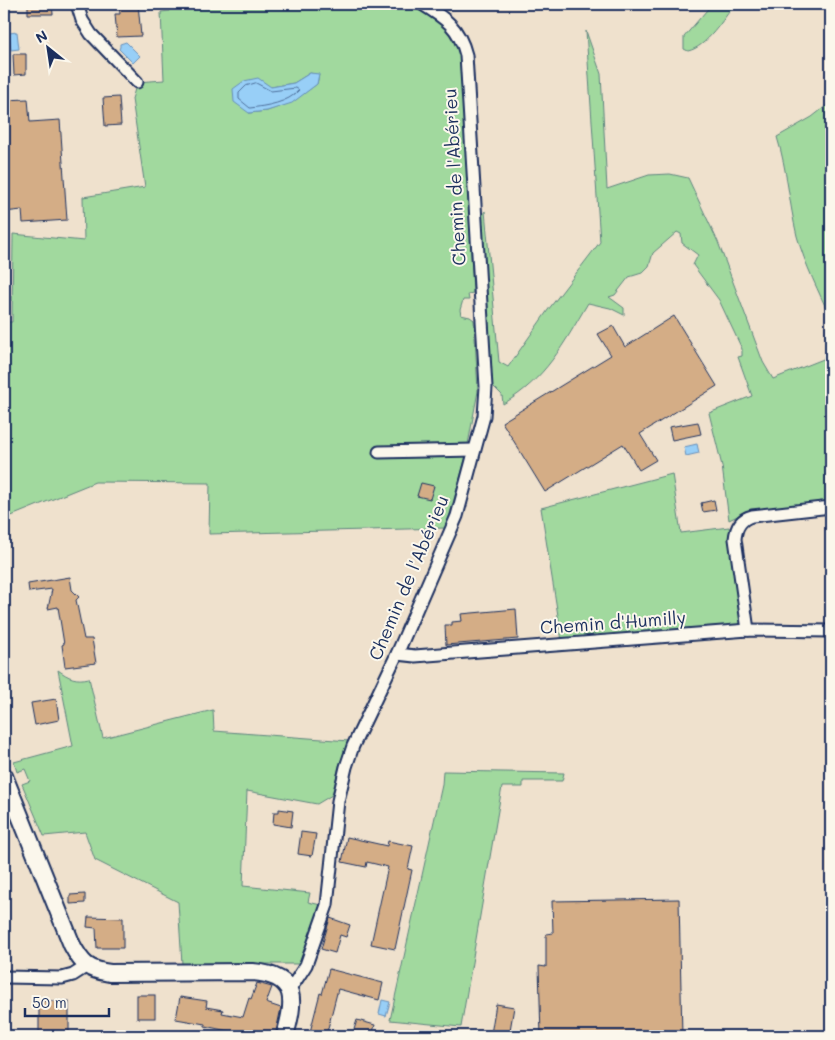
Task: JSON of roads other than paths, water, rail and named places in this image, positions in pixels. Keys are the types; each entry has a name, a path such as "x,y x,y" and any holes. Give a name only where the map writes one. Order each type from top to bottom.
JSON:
{"street":[{"path":"77,4 82,20 91,34 137,82"},
{"name":"Chemin de l'Abérieu","path":"288,988 306,965 327,905 338,800 353,746 397,654 457,516 484,416 486,387 466,55 457,31 422,4"},
{"path":"379,452 474,450"},
{"path":"748,630 735,539 738,526 743,520 752,516 831,507"},
{"name":"Chemin d'Humilly","path":"397,654 414,656 748,630 831,631"},
{"path":"4,776 72,945 87,966 110,973 261,973 280,980 288,988 292,1004 285,1036"},
{"path":"4,977 62,978 73,975 87,966"}],"water":[{"path":"17,32 19,49 11,50 9,33"},
{"path":"126,42 140,56 133,63 119,49 120,44"},
{"path":"310,73 319,74 317,84 292,103 267,111 249,113 234,102 233,89 244,81 258,78 271,87 294,83"},
{"path":"697,444 699,453 686,456 684,447"},
{"path":"382,1000 390,1002 386,1016 379,1014"}]}
